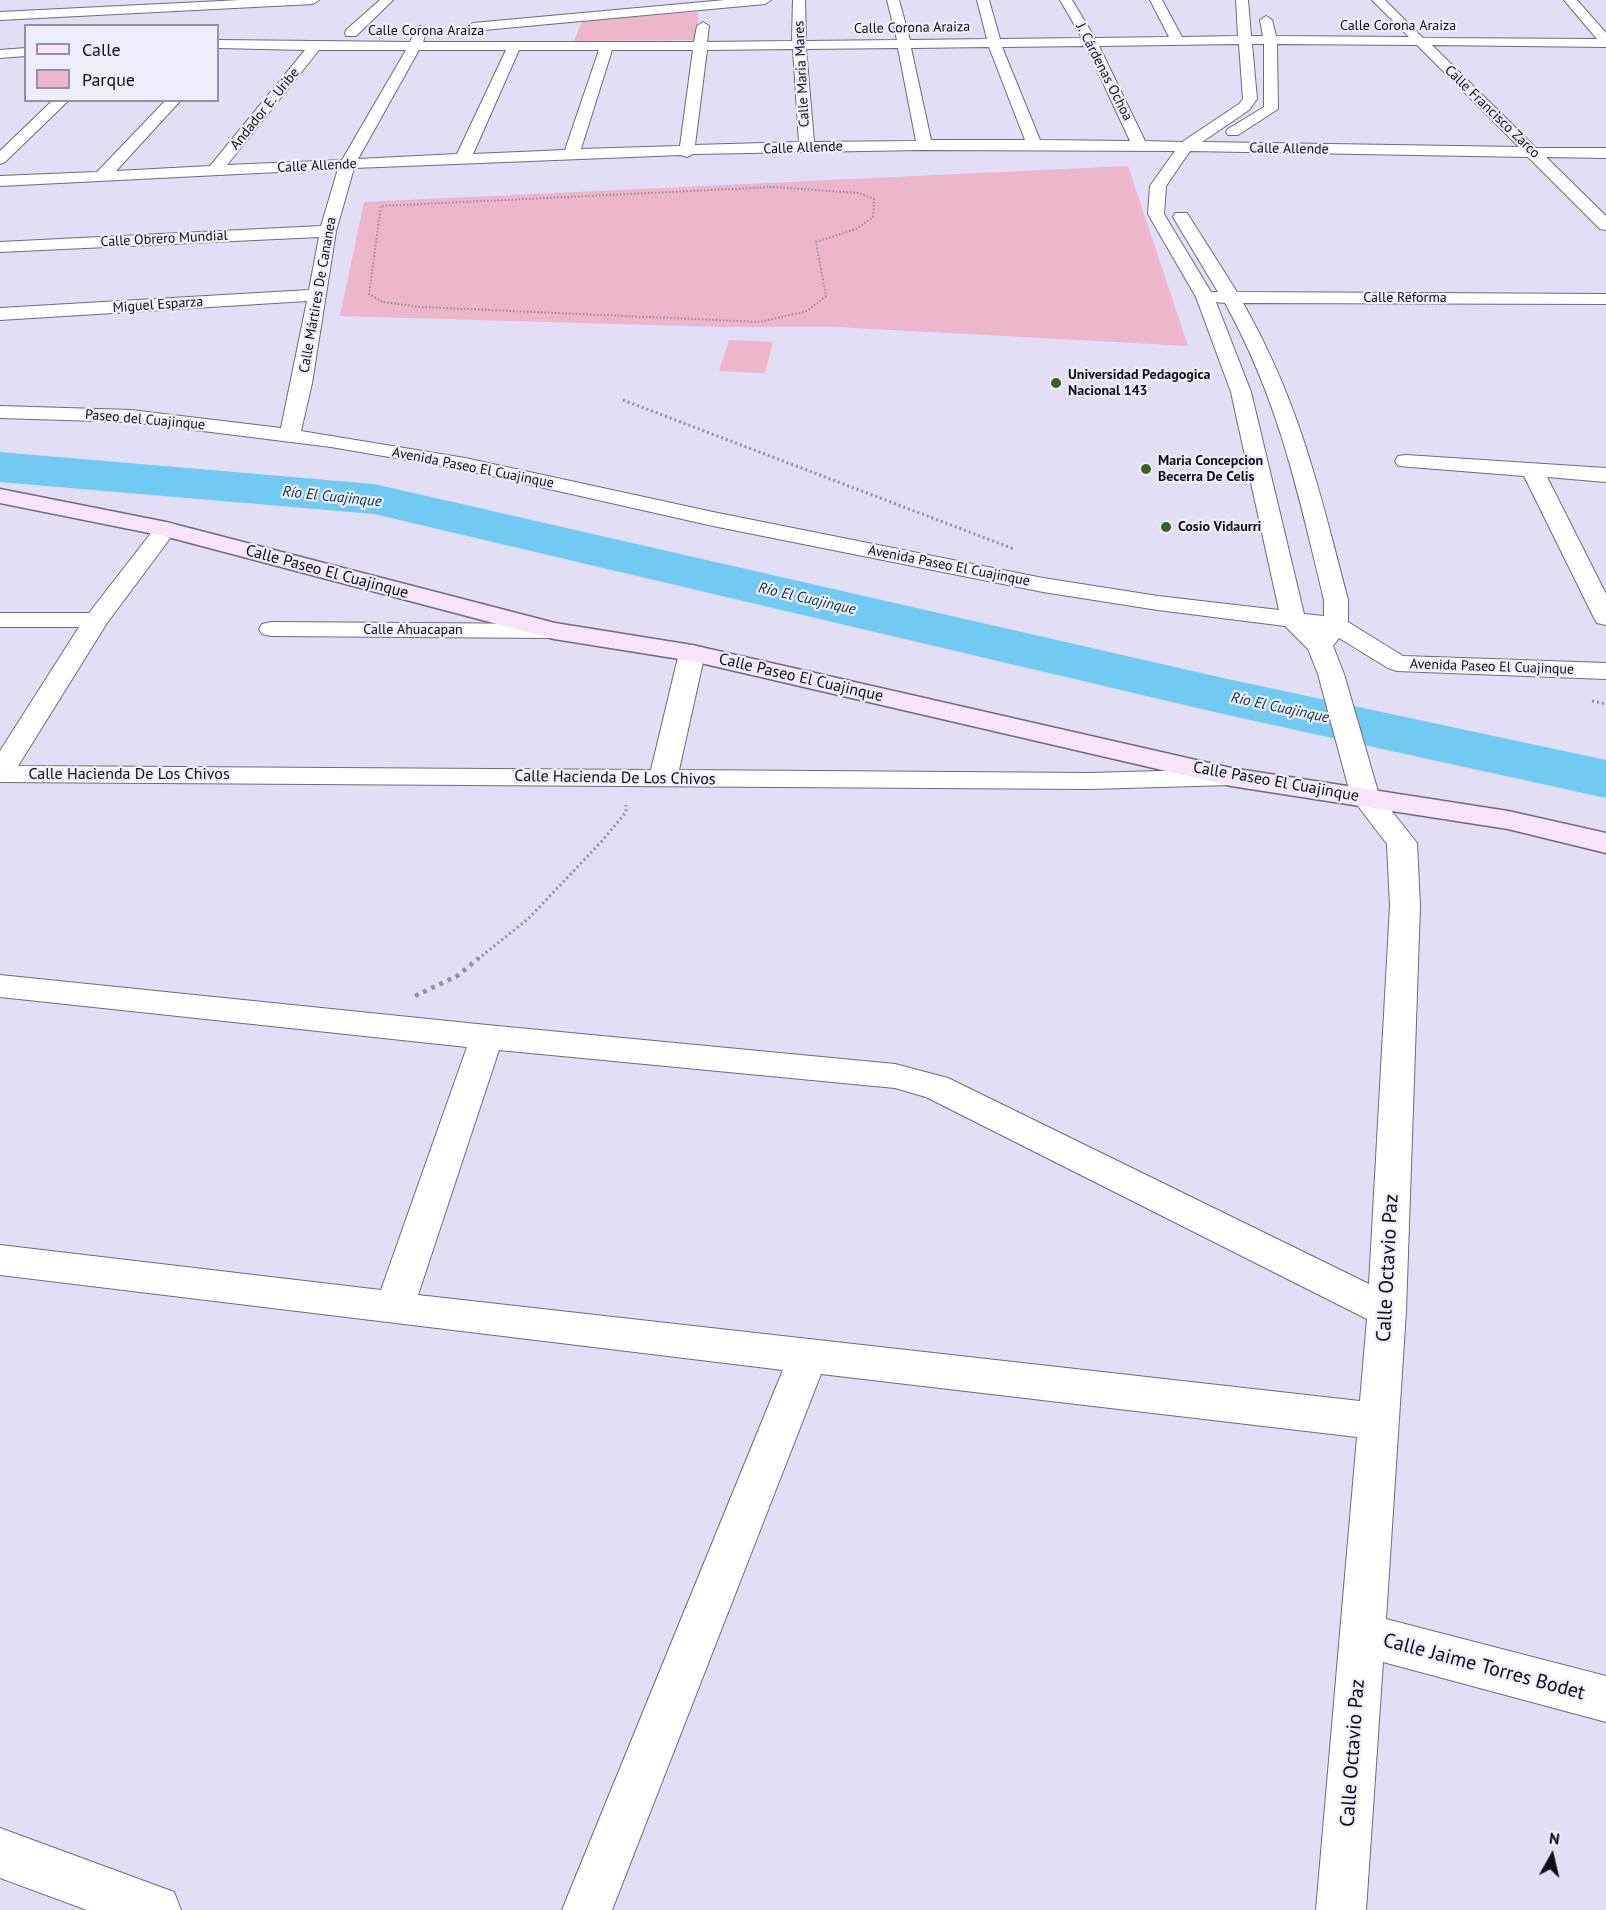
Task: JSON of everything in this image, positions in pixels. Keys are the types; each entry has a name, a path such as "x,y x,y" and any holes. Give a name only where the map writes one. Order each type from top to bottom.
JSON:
{"street":[{"path":"125,24 130,10 142,0"},
{"path":"0,16 313,0"},
{"path":"351,33 387,0"},
{"path":"464,28 765,0"},
{"name":"Calle María Mares","path":"799,0 799,44 807,147"},
{"path":"893,0 924,145"},
{"path":"982,0 994,42 1035,146"},
{"name":"J. Cárdenas Ochoa","path":"1066,0 1090,42 1140,146"},
{"path":"1156,0 1178,41"},
{"path":"1242,0 1250,99 1244,107 1186,147 1158,186 1156,214 1205,297 1241,392 1293,620"},
{"name":"Calle Francisco Zarco","path":"1378,0 1606,225"},
{"path":"1570,0 1606,42"},
{"path":"687,152 702,46 705,7"},
{"path":"486,27 498,9"},
{"path":"1263,10 1270,40 1271,109 1207,147 1179,191 1178,213 1232,296 1278,392 1296,445 1336,600 1336,625 1320,646"},
{"path":"220,47 375,32"},
{"name":"Calle Corona Araiza","path":"220,47 315,46 420,34 514,46 1245,40 1606,42"},
{"name":"Calle Mártires De Cananea","path":"290,435 302,383 315,295 328,231 347,164 420,34"},
{"name":"Andador E. Uribe","path":"214,171 315,46"},
{"path":"462,160 514,46"},
{"path":"571,156 606,46"},
{"path":"0,54 24,52"},
{"path":"0,159 60,102"},
{"path":"101,177 172,102"},
{"name":"Calle Allende","path":"0,181 347,164 807,147 1140,146 1606,153"},
{"name":"Calle Obrero Mundial","path":"0,247 328,231"},
{"name":"Miguel Esparza","path":"0,314 315,295"},
{"name":"Calle Reforma","path":"1205,297 1606,299"},
{"path":"1241,392 1278,392"},
{"name":"Paseo del Cuajinque","path":"0,412 131,416 290,435"},
{"name":"Avenida Paseo El Cuajinque","path":"290,435 465,464 714,519 1043,585 1158,603 1336,625 1397,663 1606,671"},
{"path":"1406,461 1606,475"},
{"path":"1532,470 1596,579 1606,618"},
{"name":"Calle Paseo El Cuajinque","path":"0,496 166,529 554,631 692,653 1231,777 1361,786 1606,843"},
{"path":"0,773 96,620 166,529"},
{"path":"0,620 96,620"},
{"name":"Calle Octavio Paz","path":"1293,620 1320,646 1331,674 1361,786 1402,843 1405,906 1387,1311 1341,1910"},
{"name":"Calle Ahuacapan","path":"272,629 554,631"},
{"path":"663,778 692,653"},
{"name":"Calle Hacienda De Los Chivos","path":"0,773 1090,781 1231,777"},
{"path":"0,986 487,1037 895,1076 936,1087 1387,1311"},
{"path":"394,1308 487,1037"},
{"path":"0,1260 394,1308 1379,1421"},
{"path":"587,1910 808,1356"},
{"name":"Calle Jaime Torres Bodet","path":"1363,1635 1606,1699"},
{"path":"0,1853 156,1910"}],"path":[{"path":"773,187 859,193 874,199 873,217 856,229 816,242 826,296 807,311 760,322 575,315 421,307 383,302 369,294 381,206 773,187"},
{"path":"623,400 1024,552"},
{"path":"361,1023 457,976 528,919 626,812 624,778"}],"green space":[{"path":"698,12 697,40 574,41 582,21"},
{"path":"1128,166 1188,346 838,327 721,327 340,316 364,202"},
{"path":"729,340 773,342 765,373 719,371"}],"waterway":[{"name":"Río El Cuajinque","path":"0,467 374,499 1223,696 1606,779"}],"place":[{"name":"Universidad Pedagogica Nacional 143","path":"1056,383"},
{"name":"Maria Concepcion Becerra De Celis","path":"1146,469"},
{"name":"Cosio Vidaurri","path":"1166,527"}]}
